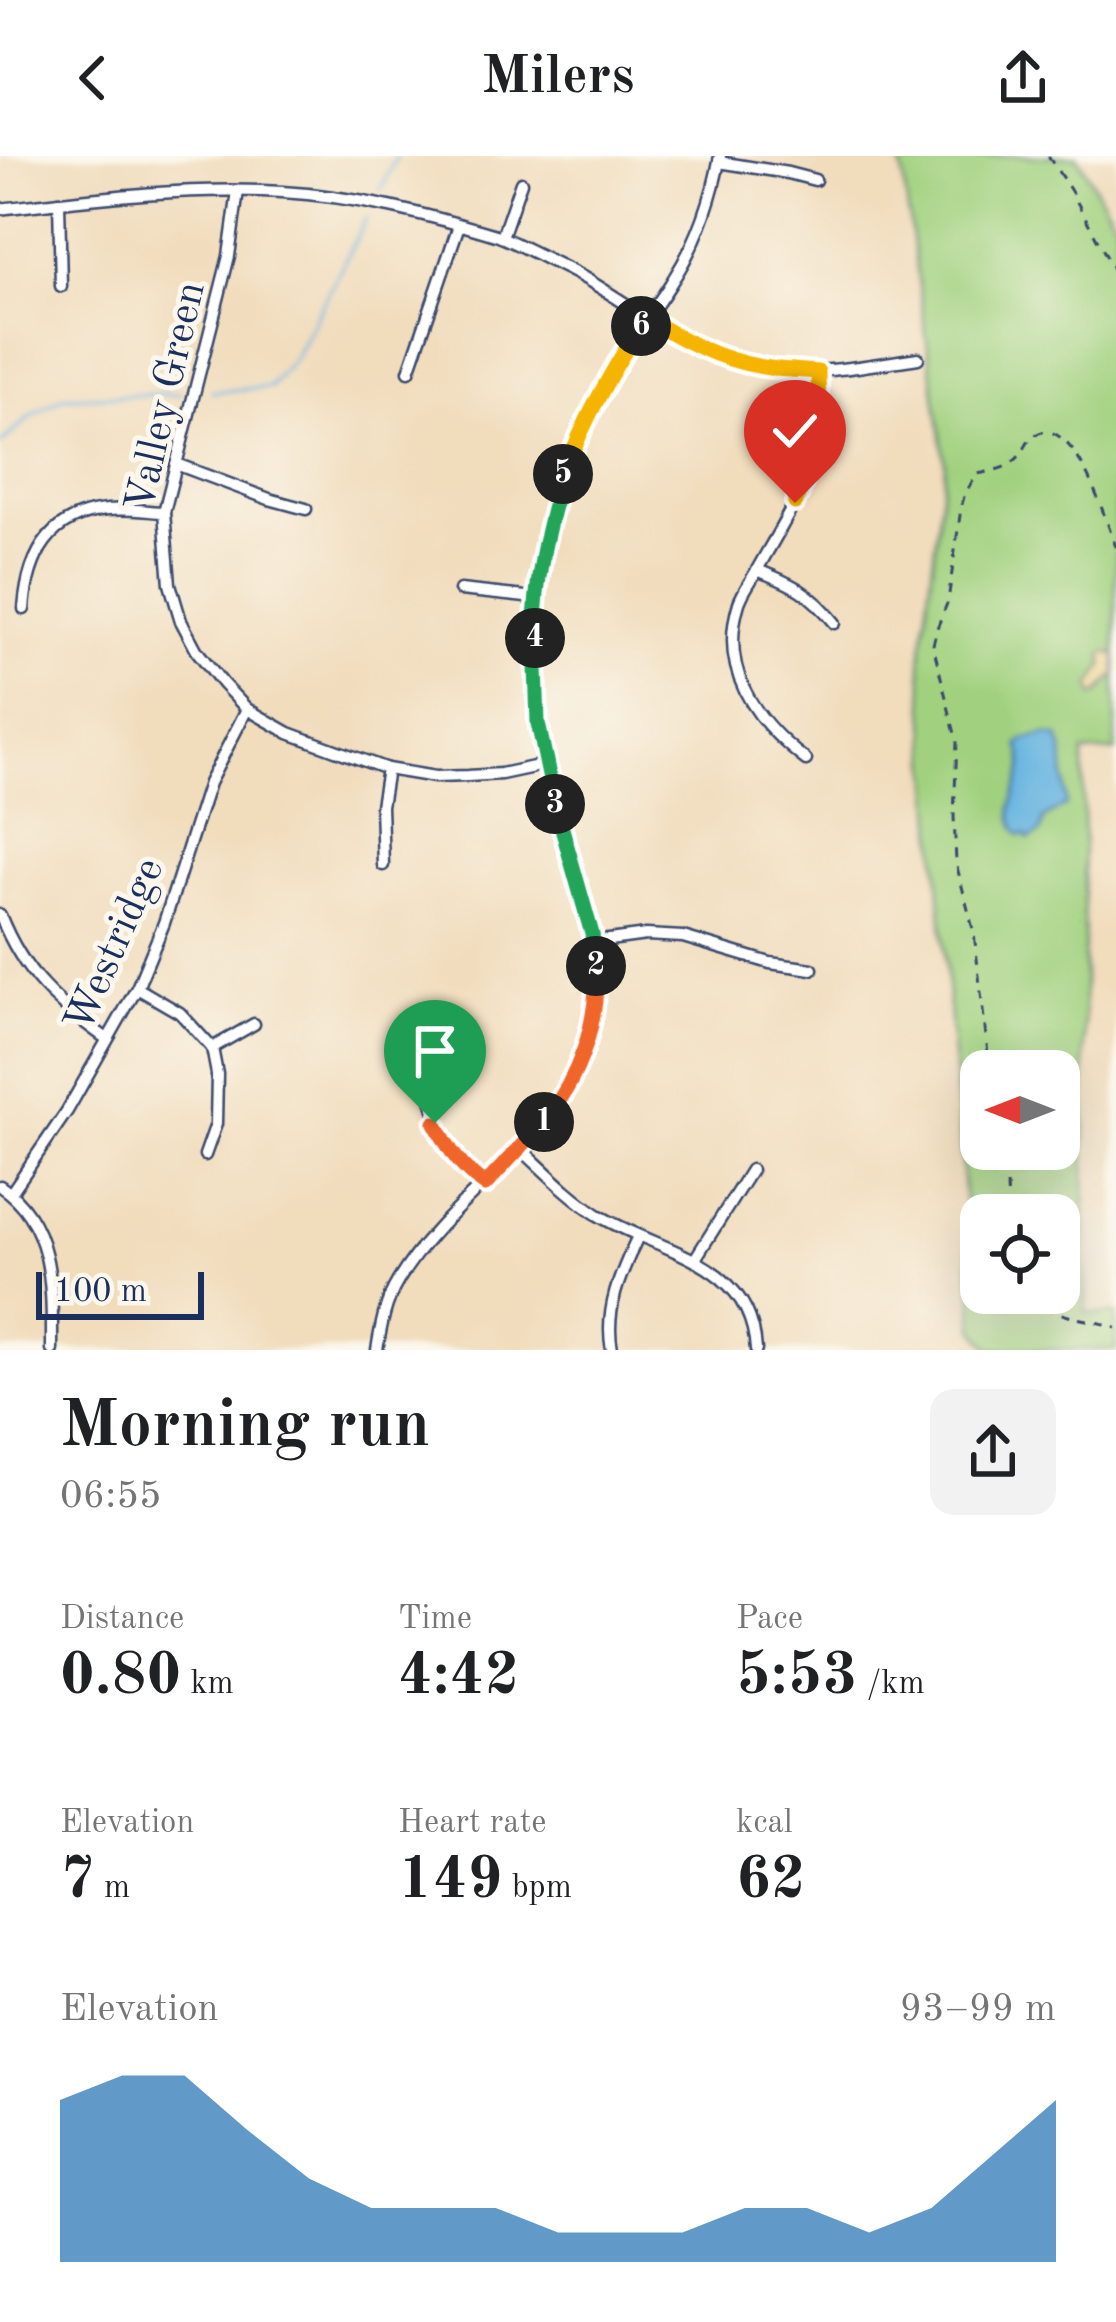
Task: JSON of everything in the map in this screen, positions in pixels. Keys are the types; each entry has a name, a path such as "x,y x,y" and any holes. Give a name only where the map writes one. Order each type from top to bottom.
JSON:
{"street":[{"path":"377,1350 382,1316 396,1283 419,1252 549,1116 586,1047 595,1003 593,942 558,819 538,723 536,598 545,537 562,476 615,365 673,281 692,244 720,159 814,180"},
{"path":"502,237 521,182"},
{"path":"0,209 184,191 282,192 360,201 502,237 585,278 701,348 740,364 818,372 918,358"},
{"name":"Valley Green","path":"238,191 229,256 164,512 170,584 197,651 247,709 289,733 387,769 435,777 468,776 548,764"},
{"path":"59,202 62,286"},
{"path":"410,371 459,225"},
{"path":"806,760 780,741 754,711 738,676 733,636 740,599 807,476 816,445 818,372"},
{"path":"176,464 306,509"},
{"path":"24,609 27,578 37,553 60,526 106,510 164,512"},
{"path":"758,570 792,583 816,600 835,623"},
{"path":"460,590 536,598"},
{"name":"Westridge","path":"5,1189 67,1111 136,988 164,923 209,783 247,709"},
{"path":"383,866 381,806 387,769"},
{"path":"0,915 30,972 59,1004 107,1039"},
{"path":"593,942 646,935 683,937 770,963 812,969"},
{"path":"136,988 180,1013 212,1048 217,1074 216,1124 205,1155"},
{"path":"212,1048 254,1024"},
{"path":"426,1064 435,1123 453,1155 485,1185"},
{"path":"520,1149 598,1215 718,1273 741,1299 756,1350"},
{"path":"695,1259 752,1170"},
{"path":"5,1189 31,1218 48,1258 52,1350"},
{"path":"612,1350 614,1293 638,1236"}],"path":[{"path":"1048,156 1116,274"},
{"path":"988,1050 974,932 956,863 957,742 933,645 948,601 965,494 978,475 1006,467 1021,455 1030,437 1052,430 1076,454 1116,547"},
{"path":"1057,1314 1116,1328"}],"green space":[{"path":"900,156 1077,156 1116,224 1116,751 1083,753 1086,1313 1116,1314 1116,1350 991,1350 975,1328 974,1314 1080,1314 1080,1194 964,1194 962,1170 1080,1170 1080,1050 960,1050 960,1142 921,660 945,464"}],"sand":[{"path":"1107,652 1116,654 1116,674 1093,695 1091,686"}],"water":[{"path":"1059,737 1063,750 1066,805 1044,819 1041,832 1029,839 1020,836 1013,825 1023,757 1019,746 1024,740"}],"waterway":[{"path":"381,189 397,156"},
{"path":"212,392 270,387 295,357 366,219"},
{"path":"0,444 33,415 64,397 180,394"}],"route":[{"path":"435,1123 453,1155 485,1185 549,1116 586,1047 595,1003 593,942 558,819 538,723 536,598 545,537 562,476 585,420 646,317 740,364 818,372 816,445 795,503"}]}
